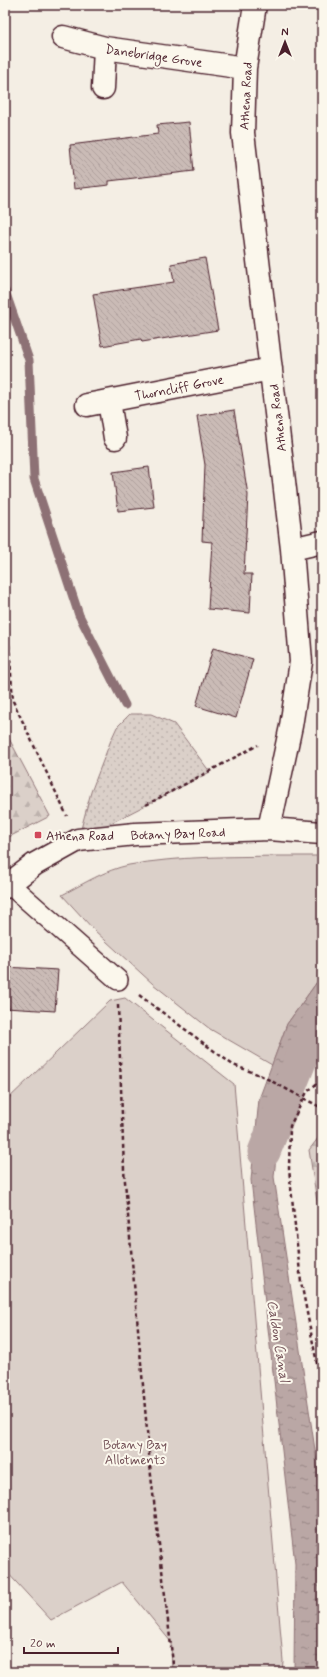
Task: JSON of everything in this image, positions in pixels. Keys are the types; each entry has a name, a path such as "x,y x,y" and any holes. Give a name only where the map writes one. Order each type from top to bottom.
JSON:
{"street":[{"name":"Athena Road","path":"254,5 245,68 243,132 292,549 301,662 291,726 269,829"},
{"name":"Danebridge Grove","path":"63,37 105,48 245,68"},
{"path":"103,88 105,48"},
{"name":"Thorncliff Grove","path":"87,405 271,369"},
{"path":"109,401 115,438"},
{"path":"292,549 322,542"},
{"name":"Botany Bay Road","path":"7,886 35,864 78,840 135,834 269,829 322,833"}],"lane":[{"path":"7,886 118,980"}],"path":[{"path":"5,589 14,701 78,840"},
{"path":"142,807 210,772 291,726"},
{"path":"118,980 233,1066 260,1075 322,1108"},
{"path":"118,980 124,1170 151,1476 174,1672"},
{"path":"322,1079 307,1092 290,1126 289,1169 301,1282 322,1389"},
{"path":"319,1373 322,1367"}],"green space":[{"path":"130,714 151,714 174,724 210,772 78,840 91,792 111,740 117,727"},
{"path":"5,731 50,816 5,839"},
{"path":"322,856 322,975 287,1024 272,1065 210,1029 153,984 94,930 62,895 103,874 129,865 185,858"},
{"name":"Botany Bay Allotments","path":"125,998 234,1084 283,1661 282,1672 172,1672 171,1642 122,1582 51,1620 5,1570 5,1102 110,1001"},
{"path":"322,1133 322,1234 309,1150"}],"water":[{"path":"322,975 322,1043 281,1105 274,1177 317,1463 322,1527 322,1672 294,1672 295,1564 251,1180 259,1099 287,1024"}],"building":[{"path":"189,122 194,171 109,181 109,185 74,189 70,145 158,134 157,125"},
{"path":"205,258 218,330 142,342 141,339 102,346 93,294 174,282 171,264"},
{"path":"234,410 248,495 244,574 252,574 250,613 208,609 212,542 202,541 205,465 197,416"},
{"path":"149,467 154,507 118,511 113,472"},
{"path":"213,648 253,659 236,718 196,706"},
{"path":"5,967 58,970 55,1011 5,1008"}],"waterway":[{"path":"5,291 29,360 34,479 79,615 125,705"},
{"name":"Caldon Canal","path":"264,1152 311,1034 322,1021"}],"place":[{"name":"Athena Road","path":"38,835"}]}
